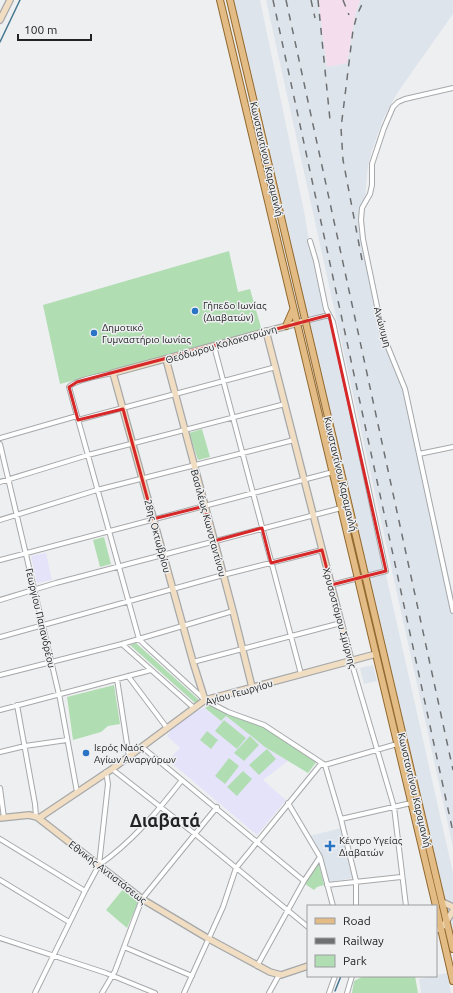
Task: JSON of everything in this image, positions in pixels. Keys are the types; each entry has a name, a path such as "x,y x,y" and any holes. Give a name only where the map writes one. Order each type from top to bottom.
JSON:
{"main road":[{"name":"Κωνσταντίνου Καραμανλή","path":"220,0 436,905"},
{"name":"Κωνσταντίνου Καραμανλή","path":"230,0 453,949"},
{"path":"286,326 293,308"},
{"name":"Κωνσταντίνου Καραμανλή","path":"437,918 438,929 453,981"}],"street":[{"path":"0,20 10,0"},
{"name":"Ανώνυμη","path":"453,88 405,99 398,102 393,107 372,164 372,185 370,194 362,208 361,220 363,240 383,335 405,389 453,611"},
{"path":"310,241 316,261 326,309 333,322 386,571 331,586"},
{"name":"Θεόδωρου Κολοκοτρώνη","path":"113,373 329,315"},
{"name":"Χρυσοστόμου Σμύρνης","path":"266,331 331,586 394,807 401,877 406,905"},
{"path":"214,346 301,674"},
{"name":"Βασιλέως Κωνσταντίνου","path":"166,359 252,687"},
{"path":"0,438 77,418 123,409 276,367"},
{"path":"113,373 77,382 69,387 139,638 205,700 228,712 264,725 326,765 356,881 356,905"},
{"name":"28ης Οκτωβρίου","path":"113,373 172,589 205,700"},
{"path":"0,482 88,455 285,404"},
{"path":"0,520 97,490 294,440"},
{"name":"Γεωργίου Παπανδρέου","path":"0,444 52,661 76,792"},
{"path":"419,454 453,447"},
{"path":"0,560 332,472"},
{"path":"0,600 262,528 341,508"},
{"path":"0,636 223,575 322,550"},
{"path":"0,675 122,644 233,611"},
{"path":"193,662 341,623"},
{"path":"122,644 194,708"},
{"name":"Αγίου Γεωργίου","path":"37,817 109,771 205,700 376,654"},
{"path":"0,710 151,670"},
{"path":"128,676 167,728"},
{"path":"117,679 129,757"},
{"path":"0,788 2,818 29,815 37,817 18,705"},
{"path":"0,752 25,746 67,740"},
{"path":"184,993 224,903 236,868 320,765 326,765 397,744"},
{"path":"142,747 304,881"},
{"path":"109,771 161,807 307,926"},
{"path":"35,993 99,865 109,771"},
{"path":"99,865 118,851 151,819 182,780"},
{"path":"288,803 320,857 333,905"},
{"path":"341,819 411,803"},
{"path":"102,993 113,976 142,899 217,808"},
{"name":"Εθνικής Αντιστάσεως","path":"37,817 142,899 257,966 279,975"},
{"path":"0,839 85,891"},
{"path":"257,966 289,911 304,881 320,857"},
{"path":"327,885 401,877"},
{"path":"0,880 70,922"},
{"path":"442,902 453,907"},
{"path":"438,929 453,911"},
{"path":"0,938 54,955 155,993"},
{"path":"124,947 192,976"},
{"path":"269,993 279,975 307,966"},
{"path":"328,993 335,977"},
{"path":"347,993 352,977"}],"highlighted area":[{"path":"329,315 386,571 331,585 322,550 271,563 262,528 214,541 205,506 153,519 123,409 78,420 69,387 77,382"}],"shaded area":[{"path":"234,0 260,0 309,241 330,318 453,873 453,934 307,321"},
{"path":"266,0 318,0 327,67 347,62 355,15 360,0 453,0 453,14 398,92 384,117 368,166 364,221 368,261 382,337 406,388 453,594 453,847"},
{"path":"318,0 360,0 355,15 347,63 327,67"},
{"path":"46,553 52,580 37,583 31,556"},
{"path":"373,665 377,681 364,684 360,668"},
{"path":"204,708 221,721 226,716 265,747 288,761 263,780 286,800 257,835 168,760 180,748 167,736 173,728 194,712"},
{"name":"Κέντρο Υγείας Διαβατών","path":"341,828 353,878 329,882 321,856 310,836"},
{"path":"447,973 451,993 421,993 419,979 437,977 437,975"}],"green space":[{"path":"229,251 238,292 250,289 262,331 60,384 43,305"},
{"path":"202,429 210,457 198,460 189,433"},
{"path":"104,537 111,564 100,567 93,540"},
{"path":"136,643 199,700 195,703 130,645"},
{"path":"114,685 120,724 108,726 101,732 73,740 67,697"},
{"path":"209,705 263,727 317,761 308,773 265,747 226,716 221,721 205,708"},
{"path":"224,720 246,738 237,749 215,731"},
{"path":"207,731 218,740 211,749 200,740"},
{"path":"250,736 259,745 244,761 234,753"},
{"path":"267,749 276,759 259,775 249,765"},
{"path":"229,758 239,766 225,784 215,776"},
{"path":"243,771 252,779 237,796 227,787"},
{"path":"317,864 319,864 324,885 317,887 314,890 305,884"},
{"path":"124,888 139,900 127,928 106,910"},
{"path":"362,977 415,977 418,993 352,993 354,981"}],"waterway":[{"path":"0,42 20,0"},
{"path":"335,991 341,977"}],"railway":[{"path":"273,0 453,832"},
{"path":"286,0 453,770"},
{"path":"311,0 315,18"},
{"path":"318,0 330,120"},
{"path":"343,0 349,15"},
{"path":"362,260 343,160 341,128 353,30 357,15 364,0"}],"place":[{"name":"Γήπεδο Ιωνίας (Διαβατών)","path":"195,311"},
{"name":"Δημοτικό Γυμναστήριο Ιωνίας","path":"94,333"},
{"name":"Ιερός Ναός Αγίων Αναργύρων","path":"86,753"},
{"name":"Κέντρο Υγείας Διαβατών","path":"330,846"}],"district":[{"name":"Διαβατά","path":"165,821"}]}
